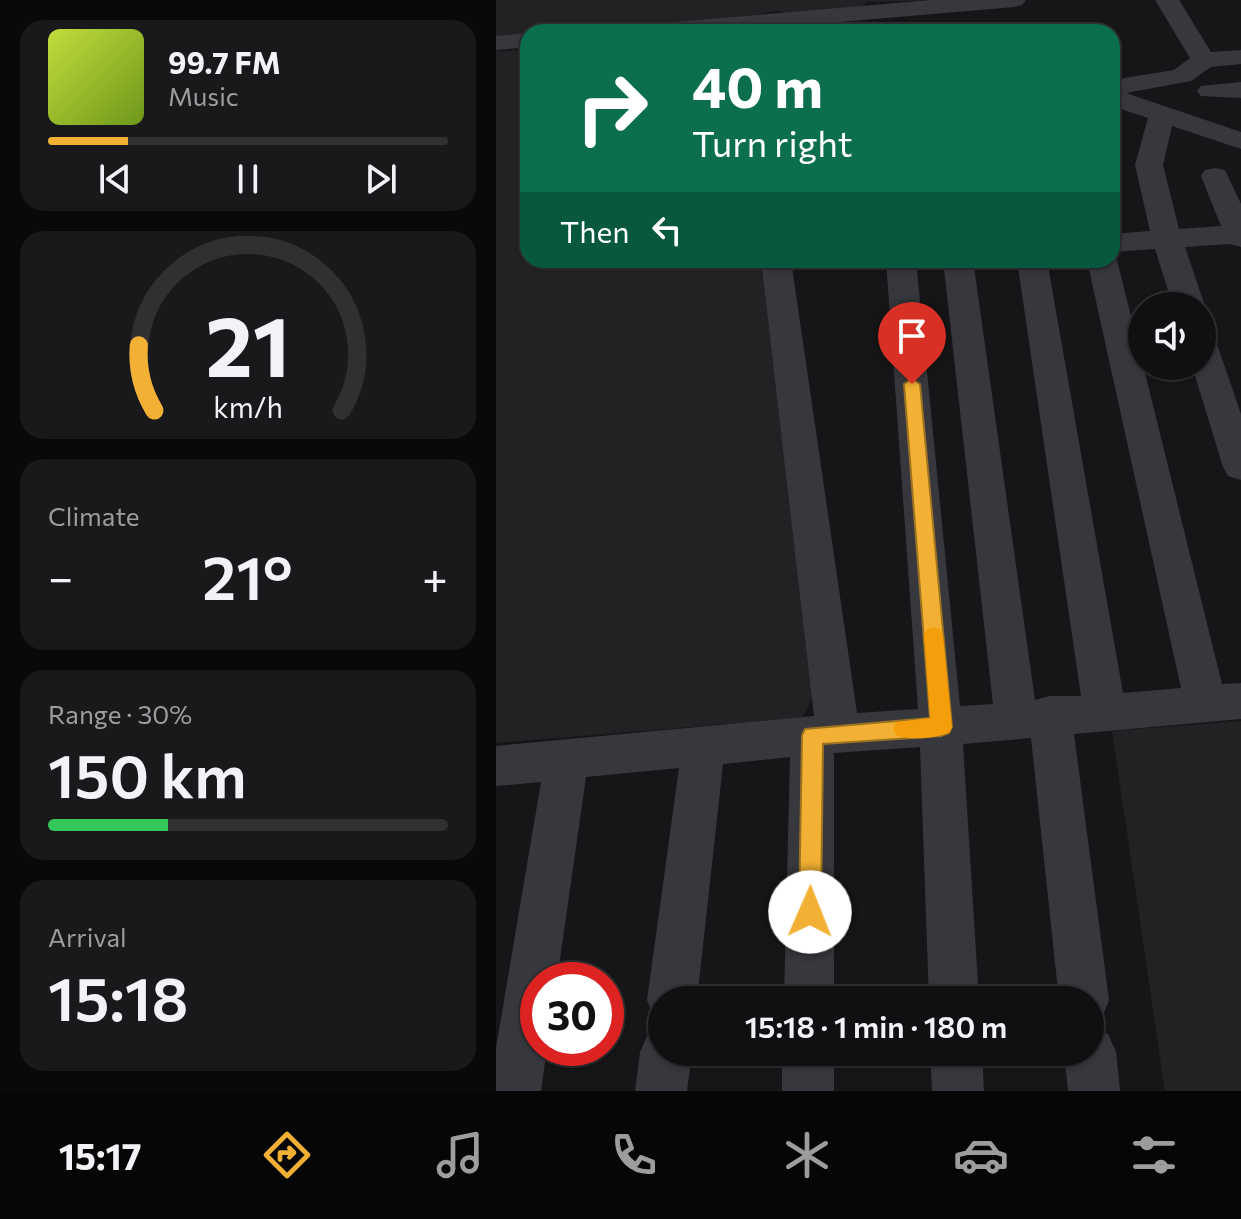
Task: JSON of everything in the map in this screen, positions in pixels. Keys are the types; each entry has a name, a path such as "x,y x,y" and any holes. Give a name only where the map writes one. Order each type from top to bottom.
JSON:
{"street":[{"path":"792,24 1014,0"},
{"path":"1167,0 1204,60"},
{"path":"496,43 520,41"},
{"path":"1120,87 1182,76 1204,60 1241,57"},
{"path":"1210,91 1241,90"},
{"path":"1120,100 1239,139"},
{"path":"1162,115 1149,165 1167,239 1184,292"},
{"path":"1120,242 1240,235 1215,176"},
{"path":"777,268 825,734 810,986"},
{"path":"902,268 941,727 953,986"},
{"path":"959,268 1033,717 1081,986"},
{"path":"1033,268 1105,712"},
{"path":"496,766 825,734 1224,702 1104,268"},
{"path":"1213,380 1241,467"},
{"path":"674,986 703,748"},
{"path":"515,1091 567,759"},
{"path":"661,1091 664,1066"},
{"path":"808,1066 808,1091"},
{"path":"957,1066 958,1091"},
{"path":"1091,1066 1094,1091"}],"shaded area":[{"path":"496,0 948,0 868,2 861,8 785,14 780,11 765,12 759,17 676,24 520,24 520,36 496,38"},
{"path":"520,50 520,268 762,268 813,697 802,718 496,743 496,51"},
{"path":"1241,721 1241,1091 1165,1091 1112,731"}],"slow traffic":[{"path":"904,729 941,727 933,635"}],"route":[{"path":"810,912 812,735 941,727 912,384"}]}
